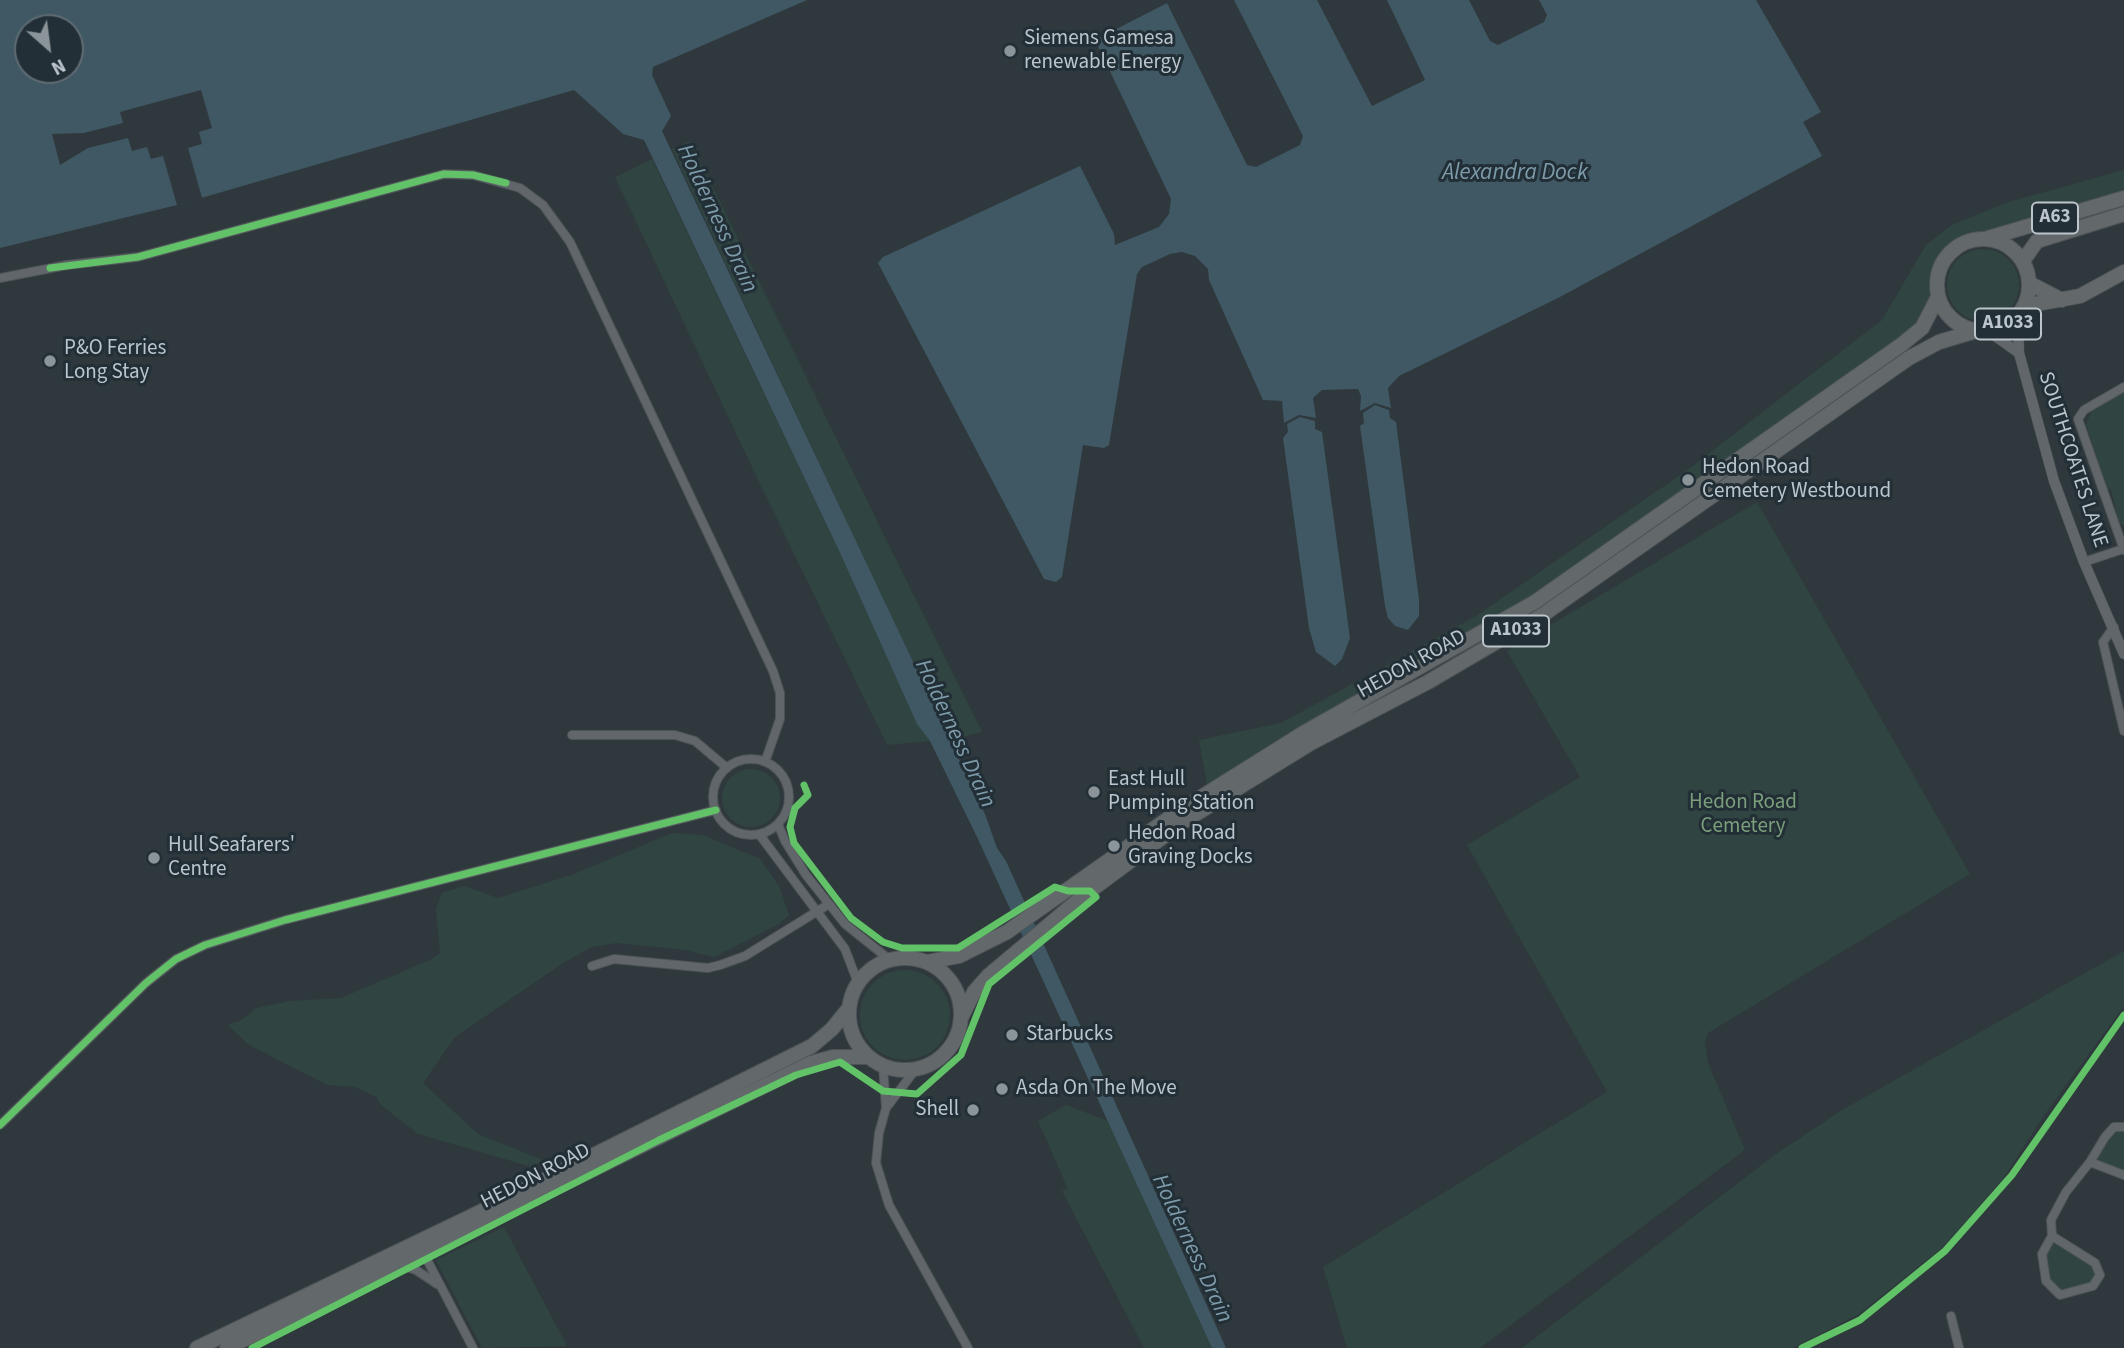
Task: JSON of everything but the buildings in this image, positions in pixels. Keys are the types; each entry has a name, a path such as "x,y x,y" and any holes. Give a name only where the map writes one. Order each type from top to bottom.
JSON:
{"highway":[{"name":"A63","path":"1986,238 2124,198"},
{"name":"A63","path":"2023,261 2037,241 2124,214"},
{"path":"1986,238 2008,245 2023,261"},
{"name":"A1033","path":"1986,238 1965,243 1947,255 1936,282 1938,297 1952,320 1982,331 1999,329 2021,311 2087,293 2124,272"},
{"name":"A1033","path":"2021,311 2029,283 2023,261"},
{"name":"A1033","path":"2029,283 2062,300"},
{"name":"HEDON ROAD","path":"927,962 959,956 1007,932 1179,811 1304,732 1422,669 1547,594 1901,345 1922,328 1938,297"},
{"name":"HEDON ROAD","path":"961,1018 982,982 1051,924 1183,821 1311,743 1428,682 1544,614 1909,358 1939,342 1982,331"},
{"name":"A1033","path":"890,960 909,958 927,962"},
{"path":"890,960 878,965 858,982 849,1008 855,1040 866,1057 883,1066 916,1069"},
{"path":"927,962 942,971 953,985 960,1001 961,1018"},
{"name":"HEDON ROAD","path":"197,1348 474,1215 812,1046 832,1029 849,1008"},
{"name":"A1033","path":"916,1069 929,1065 947,1051 957,1034 961,1018"},
{"name":"HEDON ROAD","path":"227,1348 424,1254 698,1115 811,1063 833,1057 866,1057"}],"street":[{"path":"0,278 67,265 138,257 444,174 481,176 520,188 543,205 570,242 773,671 780,693 780,719 765,762"},
{"name":"SOUTHCOATES LANE","path":"2021,311 2019,353 2054,481 2084,562 2124,654"},
{"name":"SOUTHCOATES LANE","path":"1982,331 2019,353"},
{"path":"2084,562 2124,549 2078,419 2084,410 2124,387"},
{"path":"2114,627 2103,642 2124,731"},
{"path":"572,735 675,736 695,741 727,768"},
{"path":"739,761 765,762 780,772 788,789 785,814 778,824 759,834 733,830 716,810 715,787 727,768 739,761"},
{"path":"0,1125 146,983 176,959 205,945 285,920 716,810"},
{"path":"778,824 792,852 845,924 890,960"},
{"path":"759,834 845,949 858,982"},
{"path":"592,966 614,959 712,967 746,956 829,904"},
{"path":"883,1066 887,1108"},
{"path":"916,1069 887,1108 879,1133 877,1163 882,1188 968,1348"},
{"path":"2052,1236 2095,1263 2100,1275 2093,1286 2060,1295 2052,1290 2046,1280 2042,1254 2052,1236 2052,1220 2066,1192 2090,1162 2105,1137 2114,1127 2124,1127"},
{"path":"2090,1162 2124,1175"},
{"path":"424,1254 473,1348"},
{"path":"400,1265 416,1269 441,1288"},
{"path":"1951,1316 1959,1348"}],"green space":[{"path":"690,141 982,732 951,740 929,697 672,149"},
{"path":"652,159 841,555 918,724 930,741 887,745 760,484 615,177"},
{"path":"2124,170 2124,193 1957,239 1939,258 1929,277 1930,297 1922,324 1534,599 1300,728 1207,785 1199,740 1281,723 1476,616 1686,471 1882,320 1926,245 1952,225 2008,202"},
{"path":"1983,249 2003,255 2013,265 2019,285 2013,305 2003,315 1983,321 1963,315 1953,305 1947,285 1953,265 1963,255"},
{"path":"2124,392 2124,526 2119,523 2111,489 2107,489 2086,424 2092,409"},
{"name":"Hedon Road Cemetery","path":"1757,502 1970,874 1708,1033 1705,1042 1708,1063 1745,1150 1480,1348 1347,1348 1323,1267 1607,1092 1467,845 1580,777 1507,651"},
{"path":"751,769 772,777 780,798 772,819 751,827 730,819 722,798 730,777"},
{"path":"672,833 703,835 760,859 779,886 789,915 779,924 714,957 685,950 617,943 592,947 563,963 455,1037 423,1083 478,1134 543,1160 532,1167 418,1134 381,1105 377,1097 355,1087 328,1085 249,1045 228,1025 242,1020 256,1008 290,1001 341,998 432,959 440,953 436,909 442,893 464,886 498,898 574,874"},
{"path":"2124,951 2124,1006 2045,1114 2002,1180 1943,1247 1859,1314 1792,1348 1522,1348 1776,1154 1842,1110"},
{"path":"896,970 914,970 930,977 943,990 950,1006 950,1024 943,1040 930,1053 914,1060 896,1060 880,1053 867,1040 860,1024 860,1006 867,990 880,977"},
{"path":"1066,1105 1108,1121 1212,1348 1144,1348 1062,1191 1068,1189 1038,1121"},
{"path":"2114,1127 2124,1127 2124,1175 2090,1162"},
{"path":"504,1227 567,1346 482,1348 436,1260"},
{"path":"2052,1236 2095,1263 2100,1275 2093,1286 2060,1295 2052,1290 2042,1254"}],"water":[{"path":"0,0 807,0 653,67 652,75 671,116 662,131 985,814 997,848 1006,861 1226,1348 1212,1348 977,837 930,741 917,724 841,555 644,140 623,134 574,90 177,205 0,248"},
{"name":"Alexandra Dock","path":"1234,0 1317,0 1372,106 1425,80 1387,0 1469,0 1490,41 1498,45 1544,22 1547,15 1539,0 1756,0 1821,112 1803,122 1822,156 1558,298 1399,376 1388,388 1391,408 1375,403 1360,411 1361,396 1358,389 1322,390 1313,398 1316,418 1299,415 1284,423 1282,401 1263,400 1209,280 1208,269 1195,256 1182,252 1170,254 1142,267 1137,274 1109,445 1104,448 1083,445 1062,577 1056,582 1044,579 878,263 883,257 1080,166 1114,234 1115,245 1159,227 1169,214 1171,199 1095,40 1167,3 1247,165 1256,167 1300,145 1303,136"},
{"path":"1375,405 1389,410 1390,418 1396,422 1419,600 1419,616 1408,630 1395,626 1388,618 1385,606 1360,426 1364,423 1363,413"},
{"path":"1300,417 1315,421 1315,429 1322,432 1350,638 1342,659 1335,666 1316,652 1309,628 1283,438 1288,432 1287,424"}],"pier":[{"path":"201,90 212,128 199,132 202,144 188,148 202,198 177,205 163,156 151,159 147,147 132,151 128,138 88,148 60,165 52,134 84,133 123,123 120,112"}],"cycle path":[{"path":"50,268 138,257 444,174 473,175 506,183"},
{"path":"252,1348 659,1140 796,1075 840,1062 883,1091 917,1094 961,1055 989,984 1096,897 1090,891 1068,891 1055,887 958,948 902,948 883,942 851,918 794,843 790,827 795,808 808,795 804,785"},
{"path":"0,1125 146,983 176,959 205,945 285,920 716,810"},
{"path":"1802,1348 1860,1320 1945,1251 2012,1175 2124,1015"}],"place":[{"name":"Siemens Gamesa renewable Energy","path":"1010,51"},
{"name":"P&O Ferries Long Stay","path":"50,361"},
{"name":"Hedon Road Cemetery Westbound","path":"1688,480"},
{"name":"East Hull Pumping Station","path":"1094,792"},
{"name":"Hedon Road Graving Docks","path":"1114,846"},
{"name":"Hull Seafarers' Centre","path":"154,858"},
{"name":"Starbucks","path":"1012,1035"},
{"name":"Asda On The Move","path":"1002,1089"},
{"name":"Shell","path":"973,1110"}],"water label":[{"name":"Holderness Drain","path":"716,219"},
{"name":"Holderness Drain","path":"954,734"},
{"name":"Holderness Drain","path":"1191,1249"}]}
